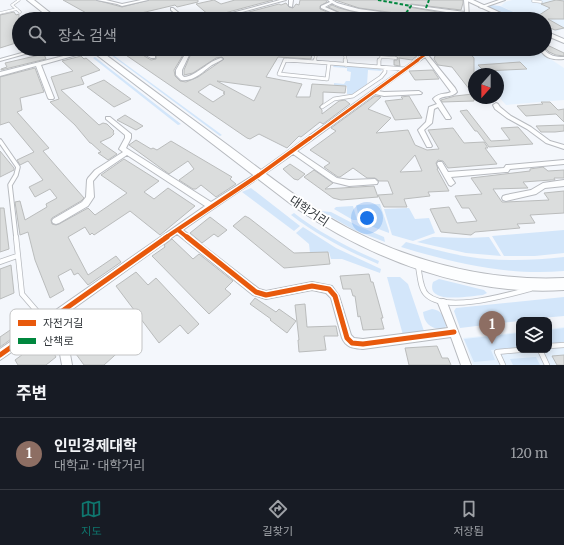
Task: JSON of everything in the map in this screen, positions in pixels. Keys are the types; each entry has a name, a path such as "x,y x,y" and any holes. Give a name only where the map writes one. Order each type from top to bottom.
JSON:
{"main road":[{"path":"30,0 46,12"},
{"name":"대학거리","path":"104,56 259,174 316,216 340,231 390,254 418,264 460,275 501,281 546,285 564,284"}],"street":[{"path":"99,0 118,3 122,6 146,0"},
{"path":"241,12 284,0"},
{"path":"291,0 291,6"},
{"path":"467,12 467,0 494,12"},
{"path":"482,7 503,0"},
{"path":"334,12 322,7 331,1 356,10 371,12"},
{"path":"411,6 445,12"},
{"path":"172,9 176,12"},
{"path":"552,36 564,41"},
{"path":"0,60 15,56"},
{"path":"0,74 68,56"},
{"path":"186,56 178,75 183,79 192,78 210,63 221,59"},
{"path":"67,309 211,206 259,174 422,56"},
{"path":"427,56 454,92 452,94 437,97 436,99 448,118"},
{"path":"548,56 551,58 564,58"},
{"path":"38,64 51,98"},
{"path":"373,92 384,94 418,93"},
{"path":"429,146 421,130 429,123 431,108 440,105"},
{"path":"496,105 497,108 509,117 529,128 548,142 564,147"},
{"path":"108,118 128,134 128,138 122,149 211,206"},
{"path":"292,150 335,180 349,183 375,182"},
{"path":"56,221 85,204 90,197 90,180 97,172 128,152"},
{"path":"447,175 506,170 508,167 564,162"},
{"path":"440,164 451,183"},
{"path":"506,198 533,192 543,186 564,182"},
{"path":"178,230 256,292 266,295 312,286 329,289 335,296 348,338 352,342 363,344 454,332"},
{"path":"443,304 466,365"},
{"path":"0,355 10,348"},
{"path":"65,355 66,365"}],"lane":[{"path":"19,0 12,4 20,12"},
{"path":"537,0 533,1 541,2"},
{"path":"0,14 17,9"},
{"path":"315,62 316,56"},
{"path":"345,56 346,65"},
{"path":"379,67 378,60 381,57 396,58"},
{"path":"329,64 327,79 279,74 285,60 405,69"},
{"path":"322,107 334,98 353,96 381,77 385,72 385,68"},
{"path":"0,141 18,166 16,175 10,185 17,256 22,294 35,309"},
{"path":"0,262 17,256"},
{"path":"418,264 427,295 431,299 443,304 493,299 546,285"},
{"path":"552,346 564,345"},
{"path":"503,365 497,352 516,350"},
{"path":"542,353 548,365"}],"shaded area":[{"path":"512,0 564,0 564,29 556,31 552,29 552,12 514,12 501,6 505,2"},
{"path":"486,6 500,6 513,12 500,12"},
{"path":"112,56 114,56 222,135 220,136"},
{"path":"463,56 546,56 564,68 564,100 506,105 504,103 504,68 474,68"},
{"path":"95,57 181,124 178,125 93,58"},
{"path":"334,65 380,69 382,71 368,70 367,84 353,94 347,94 347,86 334,85 334,83 344,84 346,81 350,81 351,72 347,71 347,68 333,67"},
{"path":"251,188 300,226 294,231 242,192"},
{"path":"380,204 389,233 360,222 356,205"},
{"path":"353,206 357,220 353,220 334,209 336,207"},
{"path":"409,208 415,219 429,218 435,233 413,241 392,235 384,209"},
{"path":"321,211 331,212 384,237 385,242 354,230"},
{"path":"294,213 335,240 379,261 378,264 355,254 323,236 291,215"},
{"path":"303,227 336,248 381,269 380,273 342,259 331,259 329,252 310,253 309,244 296,233"},
{"path":"564,230 564,253 535,256 504,256 492,236"},
{"path":"433,237 489,237 501,256 466,253 417,242"},
{"path":"406,242 457,255 487,259 526,260 564,257 564,271 522,272 481,267 401,247"},
{"path":"387,277 400,277 408,284 425,334 403,335"},
{"path":"439,279 484,290 487,293 483,295 450,298 442,296 436,294 432,289 433,282"},
{"path":"564,297 564,316 516,317 516,321 460,328 454,311 456,308"},
{"path":"432,309 442,314 447,324 445,328 441,329 433,327 427,323 423,312"},
{"path":"564,327 564,365 473,365 463,338 516,332 516,353 552,353 552,329"},
{"path":"564,328 564,342 552,344 552,330"},
{"path":"516,333 516,347 491,350 495,360 474,362 464,339"},
{"path":"536,357 540,365 513,365 510,359"}],"building":[{"path":"63,0 96,0 122,7 149,0 198,0 198,2 177,7 175,5 145,12 85,12"},
{"path":"214,0 221,4 235,0 273,0 228,12 205,12 196,4"},
{"path":"300,0 326,0 327,2 320,6 320,9 327,12 249,12 286,3 289,7 293,8 296,4 299,5"},
{"path":"335,0 463,0 461,10 411,4 408,6 438,12 388,12 359,8"},
{"path":"556,0 564,1 564,19 552,19 552,12 544,12 550,8 541,4"},
{"path":"332,5 355,12 338,12 328,7"},
{"path":"12,12 12,44 0,48 0,15"},
{"path":"552,21 564,28 555,30 552,29"},
{"path":"552,47 564,53 564,56 552,53"},
{"path":"35,56 45,56 46,59 1,70 7,67 5,63"},
{"path":"81,56 84,59 86,58 100,70 81,77 84,84 61,90 99,125 103,123 107,124 114,131 114,134 111,137 100,142 117,154 108,160 98,153 101,152 90,143 75,125 50,102 59,99 51,77 73,71 62,61"},
{"path":"127,56 144,56 151,60 156,59 156,56 182,56 174,70 175,76 180,81 186,82 198,77 224,59 222,57 216,58 193,73 184,75 184,70 190,56 312,56 311,59 278,57 266,77 302,84 296,97 310,97 312,84 346,86 345,93 323,92 323,103 319,107 322,110 322,114 339,101 345,100 350,104 323,124 320,122 301,137 299,136 287,148 259,134 250,139","holes":["217,81 261,87 254,101","210,84 225,92 223,93 225,94 213,102 198,92"]},
{"path":"395,56 417,56 412,60 399,58 400,66 394,65 394,60 397,60 398,58"},
{"path":"435,56 472,56 474,58 474,68 468,68 468,88 452,67 438,65 434,59"},
{"path":"520,62 527,69 504,70 504,68 481,68 478,65"},
{"path":"35,68 44,92 20,98 22,110 17,112 49,148 43,151 84,198 52,218 52,224 59,224 88,208 95,215 127,193 101,175 124,159 159,181 144,192 154,199 168,188 195,206 160,235 130,211 94,235 92,233 90,235 85,227 68,237 88,275 116,256 121,262 88,285 78,273 74,275 71,269 58,276 64,290 50,298 35,260 28,232 20,235 15,202 20,201 25,220 47,207 46,204 57,198 50,189 35,197 29,187 43,180 28,161 20,165 17,160 34,152 9,122 0,125 0,77"},
{"path":"433,70 439,79 415,80 409,71"},
{"path":"104,80 131,99 114,107 87,87"},
{"path":"468,95 468,101 442,102 441,100"},
{"path":"375,96 381,97 368,109 391,118 376,133 408,130 415,145 427,150 439,149 428,130 453,128 464,143 484,142 488,148 485,148 497,164 448,168 443,161 438,160 436,163 437,169 449,191 428,192 430,196 404,199 407,207 384,207 378,195 393,194 388,181 379,181 375,178 367,178 353,168 338,177 324,167 330,163 310,150 336,131 331,128","holes":["415,155 422,171 400,172"]},
{"path":"409,96 422,118 395,120 385,101 403,99 401,97"},
{"path":"541,102 550,102 558,110 564,109 564,122 556,114 526,116 517,106 543,104"},
{"path":"467,110 491,141 510,140 501,128 518,127 533,144 489,147 460,111"},
{"path":"125,115 143,126 136,130 117,120"},
{"path":"564,125 564,131 555,132 541,132 536,126"},
{"path":"136,140 151,149 153,148 157,150 171,141 232,177 230,179 236,184 216,197 201,185 196,189 193,189 179,180 194,169 188,161 169,174 129,145"},
{"path":"0,151 14,170 0,177"},
{"path":"290,164 305,174 298,180 294,179 283,169"},
{"path":"543,167 548,171 564,170 564,178 523,182 528,188 493,189 502,202 549,200 544,193 564,191 564,213 530,215 535,223 517,224 520,228 475,232 471,235 441,232 430,209 449,207 457,223 477,221 469,208 462,208 455,196 482,194 471,178 530,171 530,169"},
{"path":"314,170 333,183 325,189 374,186 378,197 341,200 333,198 304,177"},
{"path":"0,208 4,208 9,249 0,252"},
{"path":"245,216 294,253 328,252 330,264 284,268 233,226"},
{"path":"210,217 227,230 218,237 214,234 202,243 190,233"},
{"path":"172,239 193,259 199,254 233,281 225,289 231,294 209,314 152,256 165,247 164,245"},
{"path":"11,265 14,293 0,299 0,269"},
{"path":"136,272 148,285 156,278 199,324 188,334 180,325 159,343 142,320 142,309 133,309 116,286"},
{"path":"369,274 371,282 373,282 383,318 381,318 384,329 363,330 360,316 358,317 355,296 353,296 351,289 343,289 340,276"},
{"path":"255,298 276,312 279,309 296,321 287,333 250,304"},
{"path":"305,304 307,327 336,326 338,336 324,336 326,350 299,352 295,305"},
{"path":"10,330 10,340 0,347 0,337"},
{"path":"437,346 442,358 448,358 451,365 409,365 405,348"},
{"path":"22,355 55,355 56,357 46,365 18,365 15,360"},
{"path":"77,355 115,355 104,365 84,365"},
{"path":"564,355 564,365 557,365 552,356"}],"marked path":[{"path":"378,0 411,6 407,12"},
{"path":"426,8 429,0"}],"cycle path":[{"path":"65,309 211,206 259,175 423,56"},
{"path":"178,230 256,292 266,295 312,286 329,289 335,296 347,338 352,343 363,344 454,332"},
{"path":"0,355 10,348"}],"place":[{"name":"인민경제대학","path":"492,344"}]}
